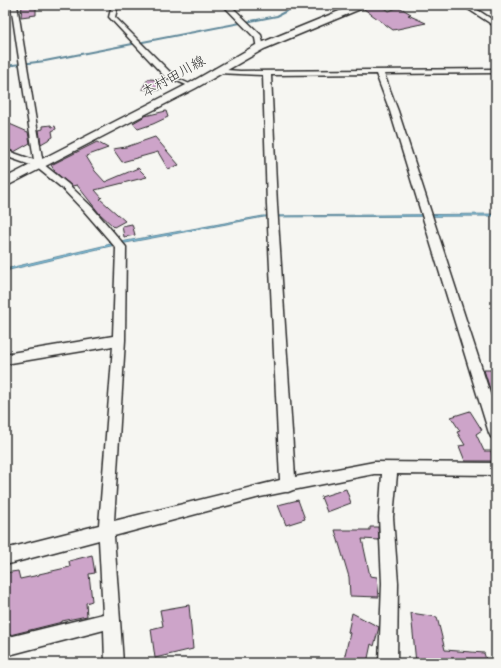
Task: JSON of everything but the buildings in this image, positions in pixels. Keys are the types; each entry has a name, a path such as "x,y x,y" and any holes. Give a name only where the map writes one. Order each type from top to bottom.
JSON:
{"main road":[{"name":"本村田川線","path":"5,183 192,86 260,47 362,5"}],"street":[{"path":"115,5 112,17 169,76"},
{"path":"226,5 258,37 260,47"},
{"path":"465,5 496,25"},
{"path":"5,12 14,8 39,165"},
{"path":"217,71 240,73 496,71"},
{"path":"267,72 272,212 288,486"},
{"path":"379,72 394,111 496,433"},
{"path":"5,153 39,165 65,186 88,208 120,246 119,340 106,531 114,663"},
{"path":"5,359 119,340"},
{"path":"5,557 260,490 288,486 374,468 496,469"},
{"path":"388,663 390,583 386,517 390,468"},
{"path":"5,647 111,620"}],"lane":[{"path":"169,76 192,86"}],"water":[{"path":"496,214 496,216 264,217 115,245 5,271 5,269 115,243 263,216"}],"waterway":[{"path":"5,66 45,61 277,16 298,5"}]}
